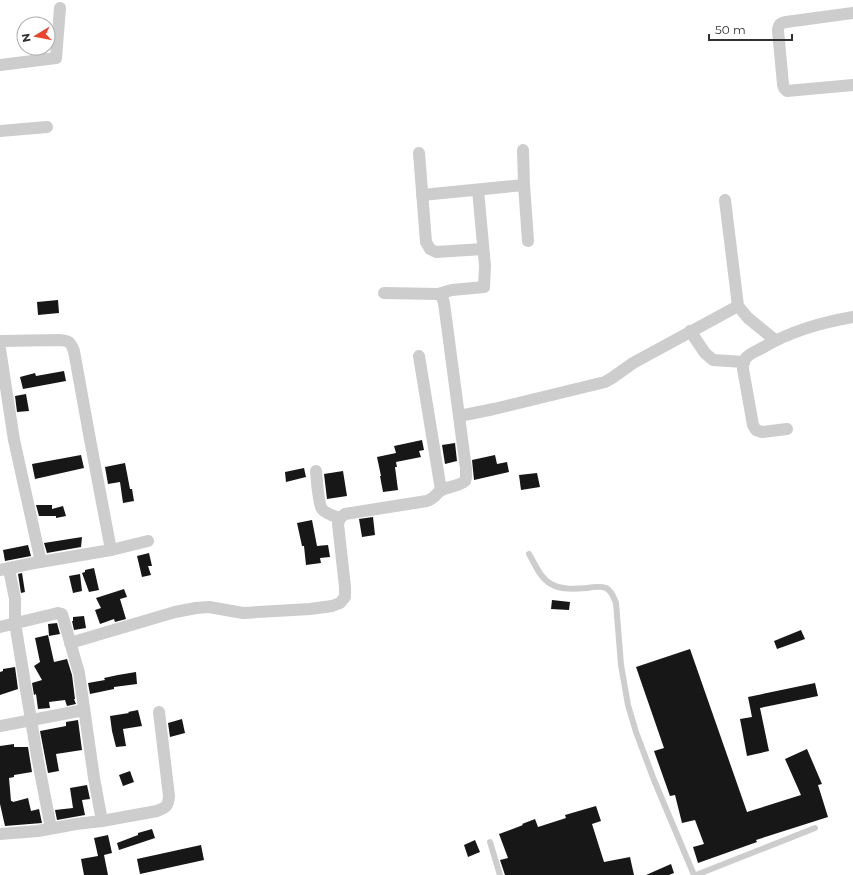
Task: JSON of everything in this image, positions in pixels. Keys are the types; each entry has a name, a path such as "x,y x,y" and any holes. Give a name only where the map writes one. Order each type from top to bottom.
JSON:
{"street":[{"path":"0,65 56,58 60,8"},
{"path":"853,13 780,23 778,30 783,84 787,91 792,92 853,85"},
{"path":"0,131 47,127"},
{"path":"523,150 528,241"},
{"path":"419,153 426,242 430,249 436,252 483,249"},
{"path":"422,195 524,185"},
{"path":"384,293 438,294 452,290 484,287 485,266 478,190"},
{"path":"725,200 738,306 748,318 775,340"},
{"path":"70,642 175,612 196,608 209,607 243,613 310,610 340,603 345,597 345,587 338,524 340,518 345,514 427,501 433,498 441,490 462,484 466,481 466,469 444,303 442,297 438,294"},
{"path":"459,416 605,382 633,363 738,306"},
{"path":"787,429 762,432 756,430 753,425 743,369 747,356 775,340 794,332 828,321 853,317"},
{"path":"690,332 705,353 713,360 744,362"},
{"path":"0,341 67,340 71,344 74,351 88,434 111,550"},
{"path":"0,349 14,440 41,562"},
{"path":"419,356 441,490"},
{"path":"316,471 322,509 327,513 340,518"},
{"path":"51,828 15,623 15,599 4,570 111,550 148,541"},
{"path":"0,627 58,613 62,614 79,673 102,821"},
{"path":"0,726 84,710"},
{"path":"0,834 38,831 102,821 157,811 165,808 168,803 169,796 159,712"}],"lane":[{"path":"530,554 542,577 550,584 561,588 607,588 613,594 616,604 621,664 628,705 636,732 654,780 695,875 815,828"},
{"path":"490,842 500,875"}],"building":[{"path":"58,300 59,313 38,315 37,302"},
{"path":"64,371 66,381 23,389 20,377 35,373 36,376"},
{"path":"26,394 29,411 17,412 15,396"},
{"path":"422,440 424,450 419,451 421,457 396,462 397,467 395,467 398,490 383,492 377,457 396,453 394,446"},
{"path":"455,443 457,461 445,464 442,445"},
{"path":"81,455 84,468 35,479 32,464"},
{"path":"495,455 497,464 507,462 509,472 474,480 472,460"},
{"path":"125,463 134,501 123,503 120,482 108,484 105,467"},
{"path":"304,468 306,477 286,482 285,472"},
{"path":"343,471 347,496 327,499 324,474"},
{"path":"537,473 540,487 521,490 519,475"},
{"path":"36,505 52,505 52,509 63,506 66,516 56,518 56,516 39,516"},
{"path":"373,517 375,535 362,537 359,519"},
{"path":"312,520 317,546 328,545 330,557 320,558 321,563 306,565 304,546 302,546 297,523"},
{"path":"82,537 81,547 47,553 44,543"},
{"path":"28,545 31,556 5,561 3,550"},
{"path":"149,553 152,566 148,566 151,575 142,577 137,556"},
{"path":"94,568 99,590 89,592 82,573 85,572 85,570"},
{"path":"22,573 25,592 21,593 18,574"},
{"path":"80,574 82,591 73,593 69,576"},
{"path":"124,589 127,597 120,599 126,619 115,622 114,619 100,624 95,610 101,608 96,598"},
{"path":"552,600 570,602 569,610 551,609"},
{"path":"84,616 86,628 74,630 72,621 73,617"},
{"path":"57,623 60,634 49,636 48,624"},
{"path":"801,630 805,639 777,649 774,641"},
{"path":"48,635 54,662 67,659 72,675 74,699 76,704 67,706 65,700 49,702 50,708 38,709 36,694 34,695 32,683 42,680 34,666 40,662 35,638"},
{"path":"690,649 747,812 801,795 785,759 807,749 822,784 818,785 828,817 756,840 757,842 698,863 693,847 704,844 695,820 682,823 675,795 670,796 654,751 664,748 636,667"},
{"path":"15,667 18,689 0,695 0,672 3,671 3,669"},
{"path":"136,672 137,684 114,687 114,689 90,694 88,683 105,680 104,678"},
{"path":"815,683 818,696 760,708 769,751 747,756 740,719 752,717 748,697"},
{"path":"138,710 142,726 123,729 126,746 116,747 110,716"},
{"path":"182,719 185,733 170,737 168,723"},
{"path":"78,720 82,750 56,754 59,771 48,773 40,731 66,726 66,722"},
{"path":"14,744 14,747 28,747 32,772 14,775 14,777 9,778 11,801 13,802 28,798 31,811 39,809 42,823 5,826 0,804 0,746"},
{"path":"130,771 134,782 123,786 119,775"},
{"path":"87,785 90,799 82,800 85,815 57,820 55,810 73,808 70,788"},
{"path":"596,806 601,821 592,824 604,862 630,857 634,875 505,875 500,860 508,858 499,834 535,819 538,827 566,818 565,815"},
{"path":"152,829 155,838 119,850 117,843 138,835 138,833"},
{"path":"108,835 112,853 104,855 108,875 84,875 81,859 98,856 94,838"},
{"path":"475,840 480,852 468,857 464,845"},
{"path":"201,845 204,860 140,874 137,859"},
{"path":"671,864 674,873 669,875 646,875"}]}
